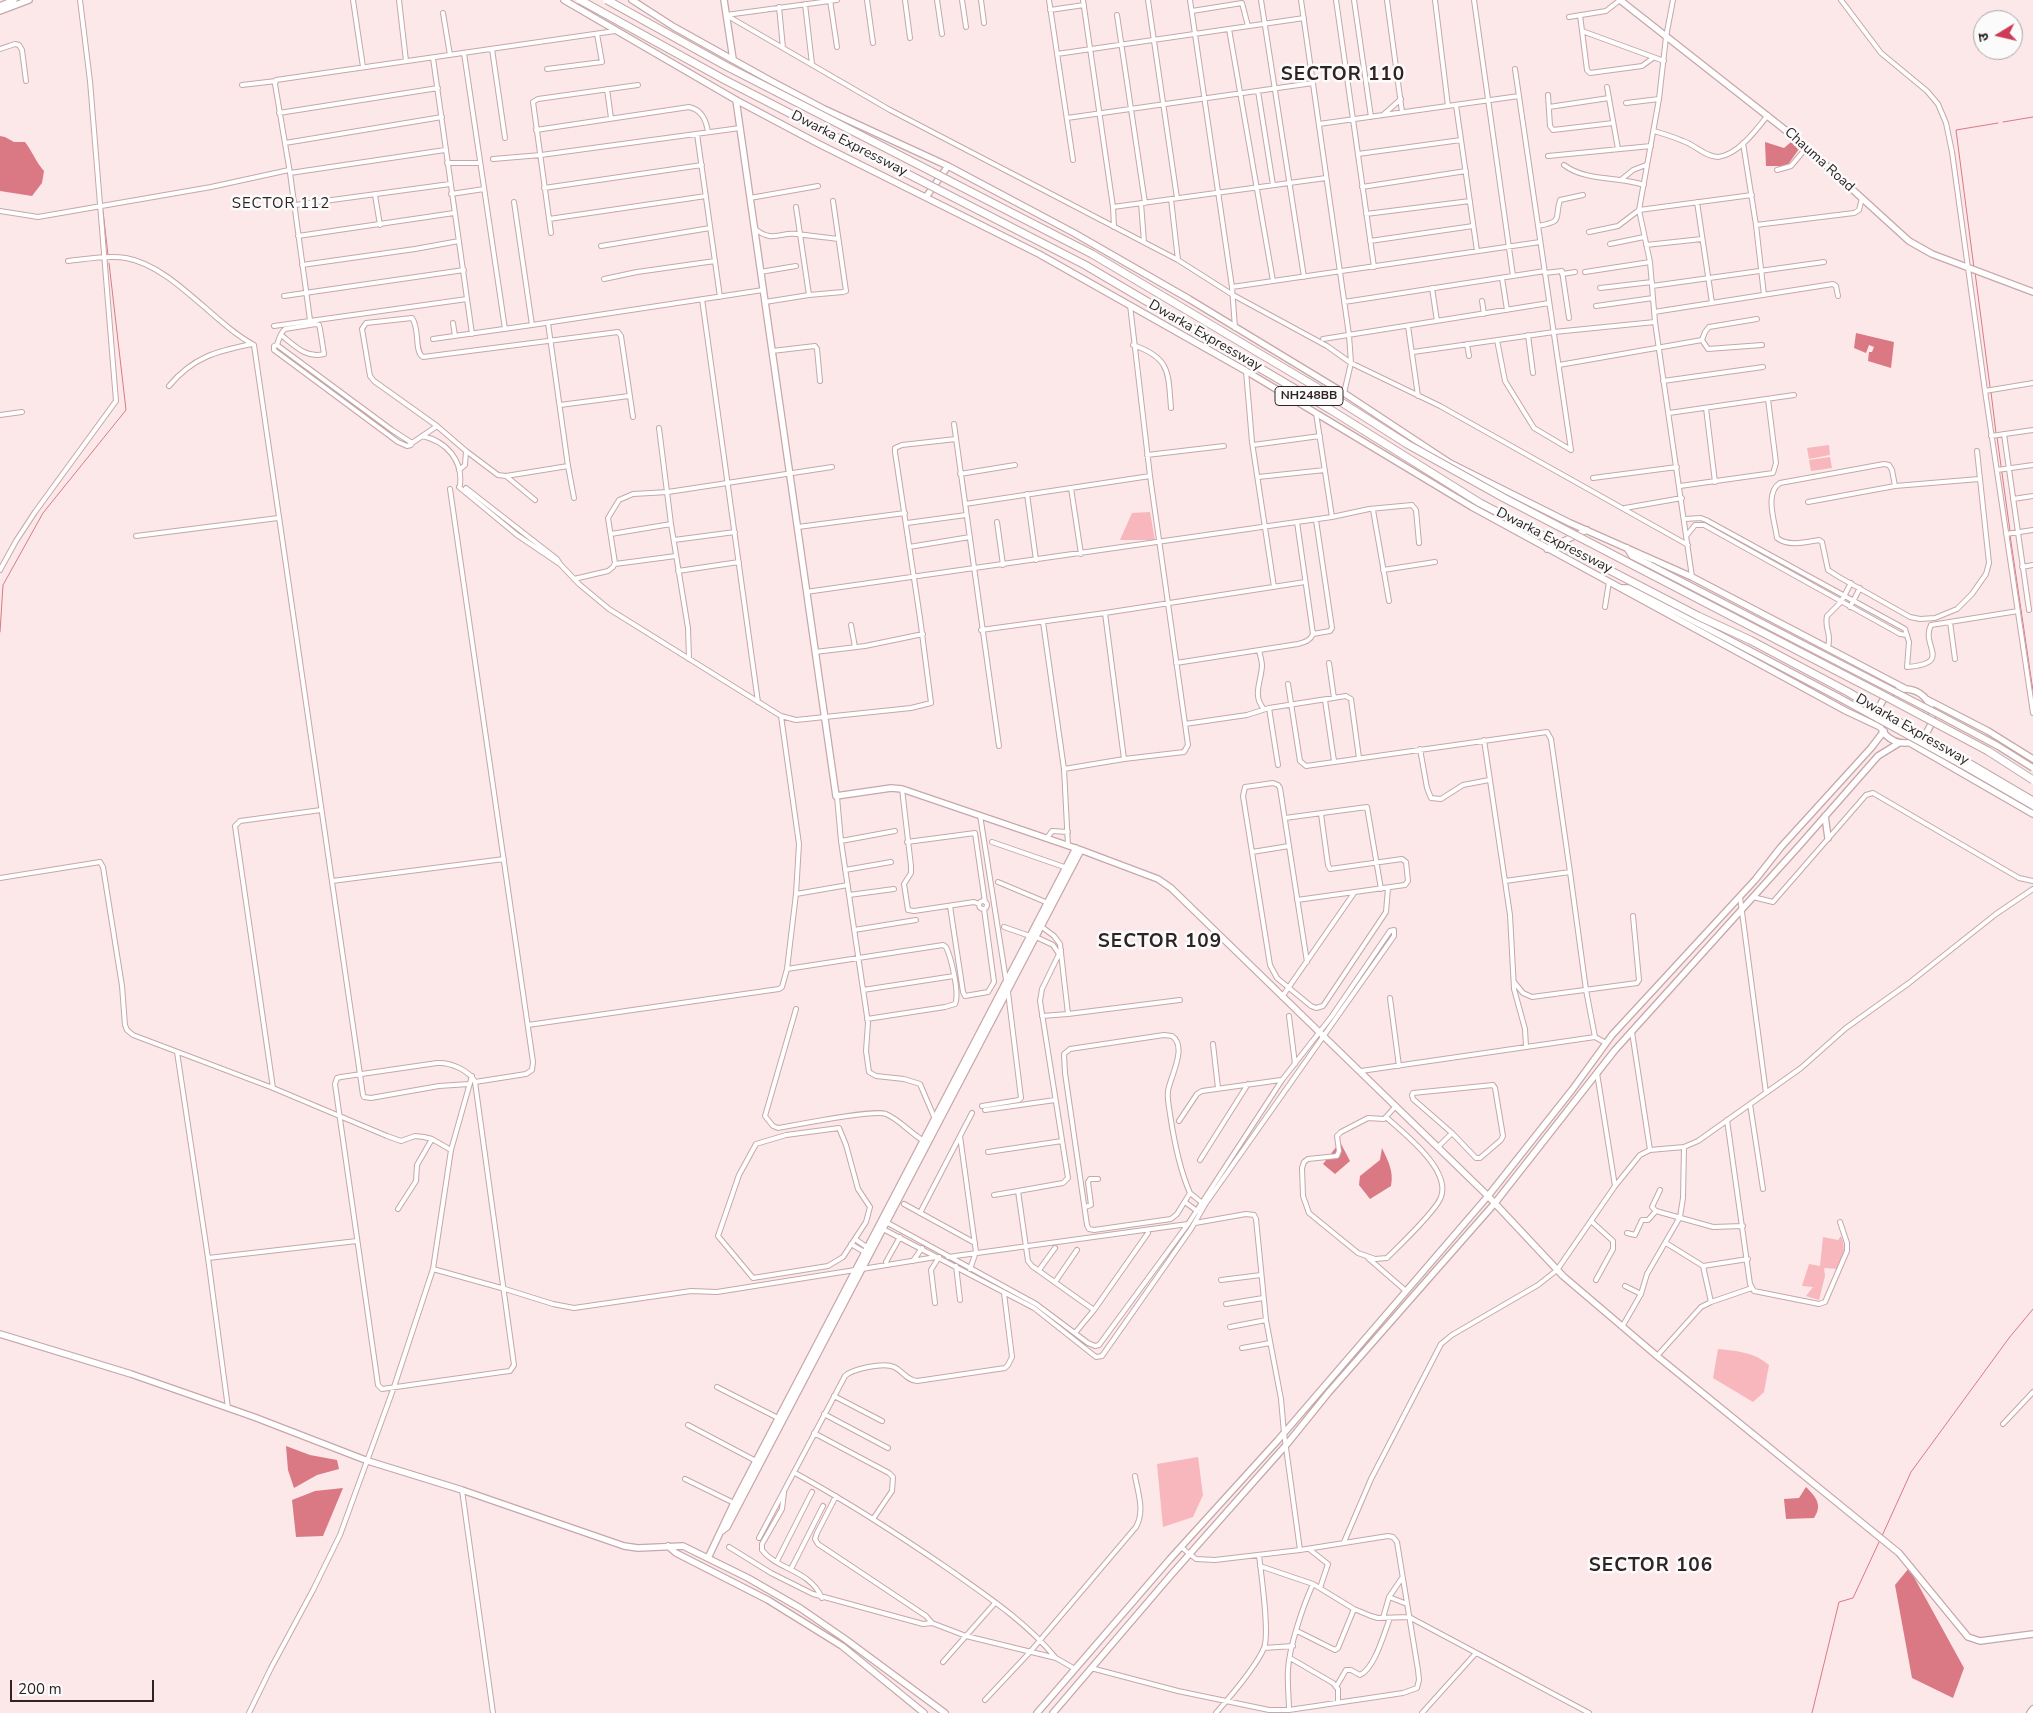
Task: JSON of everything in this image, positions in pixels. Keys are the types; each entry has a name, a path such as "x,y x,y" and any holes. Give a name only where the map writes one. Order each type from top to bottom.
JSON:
{"highway":[{"name":"Dwarka Expressway","path":"580,0 725,80 1085,265 1331,410 1480,503 1848,692 2033,801"},
{"name":"Dwarka Expressway","path":"607,0 726,66 1092,254 1338,400 1407,444 1504,498 1988,751 2033,780"}],"street":[{"path":"0,6 14,0"},
{"path":"0,11 29,0"},
{"path":"0,570 35,512 116,403 90,81 80,0"},
{"path":"353,0 363,66"},
{"path":"399,0 406,61"},
{"path":"564,0 736,100 1039,254 1246,371 1372,448 1547,548 1882,729 1892,740 1910,743 2033,814"},
{"path":"583,11 588,0"},
{"path":"632,0 674,27 824,109 948,166 1074,233 1344,393 1450,463 1491,485 1692,577 1828,647 1906,690"},
{"path":"724,0 733,59"},
{"path":"830,0 837,47"},
{"path":"726,16 837,0"},
{"path":"867,0 873,43"},
{"path":"904,0 910,38"},
{"path":"937,0 942,34"},
{"path":"962,0 966,27"},
{"path":"981,0 984,23"},
{"path":"1049,0 1072,160"},
{"path":"1083,0 1114,226"},
{"path":"1148,0 1177,198"},
{"path":"1190,0 1232,286 1235,328"},
{"path":"1261,0 1304,277"},
{"path":"1301,0 1349,335 1351,363 1350,374 1344,393"},
{"path":"1336,0 1374,267"},
{"path":"1354,0 1371,117"},
{"path":"1387,0 1402,112"},
{"path":"1435,0 1448,106"},
{"path":"1474,0 1513,276"},
{"path":"1569,17 1606,11 1620,0"},
{"name":"Chauma Road","path":"1620,0 1807,147 1909,241 1932,254 2033,292"},
{"path":"1673,0 1666,37 1660,99 1639,210 1650,262 1658,348 1682,498 1692,577"},
{"path":"1841,0 1881,53 1927,91 1938,104 1946,123 1973,269 1985,391 2009,534 2033,713"},
{"path":"808,3 812,64"},
{"path":"1192,11 1242,3 1248,26"},
{"path":"1050,10 1084,5"},
{"path":"779,7 783,48"},
{"path":"443,12 450,56"},
{"path":"1117,15 1143,203 1144,242"},
{"path":"1580,15 1587,70 1590,73 1642,66 1653,58"},
{"path":"726,16 890,110 1178,260 1233,294 1327,346 1351,363 1440,406 1688,545"},
{"path":"1057,54 1304,18"},
{"path":"1229,29 1273,281"},
{"path":"242,85 617,30"},
{"path":"1582,31 1664,61"},
{"path":"547,69 602,62 598,34"},
{"path":"0,49 15,44 19,45 22,50 26,81"},
{"path":"492,49 505,138"},
{"path":"464,53 505,329"},
{"path":"433,58 472,334"},
{"path":"1497,340 1505,381 1534,428 1571,450 1516,69"},
{"path":"276,81 279,113 290,171 310,320"},
{"path":"1067,118 1313,83"},
{"path":"551,233 536,130 533,104 535,100 638,85"},
{"path":"1607,87 1618,149"},
{"path":"279,113 438,88"},
{"path":"607,89 611,118"},
{"path":"1258,91 1273,186"},
{"path":"1548,95 1550,126 1553,130 1613,123"},
{"path":"1319,124 1519,96"},
{"path":"1548,107 1608,98"},
{"path":"1383,115 1401,99"},
{"path":"1626,103 1660,99"},
{"path":"736,100 835,795 837,797 841,841 867,1018 866,1051 869,1072 876,1076 904,1078 920,1084 935,1118"},
{"path":"1456,105 1477,251"},
{"path":"536,130 689,107 697,110 705,118 708,132"},
{"path":"1654,131 1685,141 1707,154 1718,157 1727,154 1743,143 1768,115"},
{"path":"285,143 442,117"},
{"path":"493,159 541,155 740,128"},
{"path":"697,134 720,297"},
{"path":"1358,154 1461,140"},
{"path":"1743,143 1752,194 1764,295"},
{"path":"1548,156 1651,146"},
{"path":"1777,170 1791,166 1807,147"},
{"path":"0,211 35,217 211,188 290,171 446,150"},
{"path":"447,163 480,163"},
{"path":"1564,165 1572,171 1587,176 1622,179 1644,185"},
{"path":"1622,179 1633,170 1646,165"},
{"path":"544,188 702,166"},
{"path":"926,197 948,166"},
{"path":"1362,187 1466,172"},
{"path":"1112,207 1326,178"},
{"path":"295,205 450,184"},
{"path":"750,198 818,186"},
{"path":"452,194 484,189"},
{"path":"375,194 380,225"},
{"path":"1589,232 1618,226 1639,210 1752,194"},
{"path":"1538,226 1552,223 1556,220 1560,200 1583,195"},
{"path":"549,219 706,196"},
{"path":"1756,225 1854,213 1859,210 1862,198"},
{"path":"1171,199 1178,260"},
{"path":"765,302 843,292 846,290 833,201"},
{"path":"514,202 532,325"},
{"path":"1366,214 1470,202"},
{"path":"1697,202 1712,303"},
{"path":"796,206 809,295"},
{"path":"298,236 454,213"},
{"path":"1370,241 1474,226"},
{"path":"602,246 710,228"},
{"path":"755,230 769,237 799,234 838,239"},
{"path":"1610,244 1644,237"},
{"path":"1646,245 1702,239"},
{"path":"302,265 459,241"},
{"path":"1232,286 1540,242"},
{"path":"68,261 104,257 129,258 160,274 233,332 254,345 359,1073 364,1095 367,1098 439,1086 469,1084"},
{"path":"604,279 637,272 715,262"},
{"path":"1585,272 1650,262"},
{"path":"1600,288 1708,278 1824,262"},
{"path":"760,272 796,266"},
{"path":"284,296 464,270"},
{"path":"1344,302 1513,276 1545,272 1562,272 1562,274 1575,272"},
{"path":"1562,274 1569,318"},
{"path":"1502,278 1507,310"},
{"path":"1654,312 1832,284 1836,286 1838,296"},
{"path":"1432,288 1437,321"},
{"path":"433,339 763,290"},
{"path":"1596,306 1653,298"},
{"path":"274,326 467,299"},
{"path":"702,299 758,702"},
{"path":"1482,301 1484,314"},
{"path":"1323,339 1549,303"},
{"path":"1064,769 1184,752 1188,744 1147,455 1130,306"},
{"path":"568,466 506,476 498,475 437,426 371,378 362,335 362,329 366,323 412,318 416,325 419,353 422,357 618,332 621,336 633,417"},
{"path":"1702,340 1709,327 1757,319"},
{"path":"1413,352 1528,335 1655,322"},
{"path":"548,323 574,498"},
{"path":"453,324 455,336"},
{"path":"280,335 308,354 314,356 324,354 318,325 288,328 280,335 274,350 401,444 411,445 428,430 437,426"},
{"path":"1408,326 1418,396"},
{"path":"1528,335 1533,373"},
{"path":"1559,365 1702,340"},
{"path":"1702,340 1708,350 1762,345"},
{"path":"169,386 185,369 203,357 252,344"},
{"path":"1467,344 1469,356"},
{"path":"277,345 412,443"},
{"path":"1133,345 1160,360 1167,368 1171,408"},
{"path":"772,352 815,346 818,353 820,381"},
{"path":"1663,382 1763,367"},
{"path":"1246,371 1252,445 1274,587"},
{"path":"1985,391 2033,383"},
{"path":"1669,413 1794,395"},
{"path":"560,405 629,396"},
{"path":"1680,486 1773,473 1776,463 1768,400"},
{"path":"1706,408 1715,482"},
{"path":"0,416 22,412"},
{"path":"1316,413 1332,518"},
{"path":"380,428 384,424"},
{"path":"954,424 981,630 999,746"},
{"path":"659,428 671,524 688,628 689,659"},
{"path":"1992,436 2033,430"},
{"path":"2004,434 2029,610"},
{"path":"422,436 437,440 447,447 459,470 460,486 476,502 517,535 560,564 574,579 609,609 781,716 796,720 910,708 931,703 932,697 895,448 902,445 956,439"},
{"path":"1252,445 1320,436"},
{"path":"1147,455 1224,446"},
{"path":"459,470 465,465 466,451"},
{"path":"1895,486 1892,470 1884,464 1780,483 1771,494 1777,538 1783,542 1790,543 1819,540 1822,542 1828,570 1915,618 1935,618 1963,605 1979,586 1989,563 1977,451"},
{"path":"960,474 1015,465"},
{"path":"1997,470 2033,465"},
{"path":"615,564 608,518 622,498 632,494 668,492 832,467"},
{"path":"1592,478 1677,467"},
{"path":"1258,478 1325,470"},
{"path":"506,476 535,500"},
{"path":"965,504 1150,476"},
{"path":"1808,502 1895,486 1979,479"},
{"path":"466,488 557,558 560,564"},
{"path":"1070,488 1081,554"},
{"path":"450,489 532,1062 532,1070 526,1074 475,1082"},
{"path":"1027,494 1036,560"},
{"path":"2013,499 2033,496"},
{"path":"476,502 479,498"},
{"path":"1625,508 1682,498"},
{"path":"806,592 1332,518 1369,509 1412,505 1415,507 1419,543"},
{"path":"1373,510 1389,601"},
{"path":"798,527 905,513"},
{"path":"906,523 966,515"},
{"path":"1685,519 1695,517 1706,520 1905,629 1909,642 1907,666 1925,665 1933,656 1930,627 1934,624 2018,611"},
{"path":"1695,517 1696,525"},
{"path":"136,536 278,518"},
{"path":"1313,634 1330,631 1332,628 1316,520"},
{"path":"997,522 1003,565"},
{"path":"1176,663 1306,642 1311,638 1313,634 1297,522"},
{"path":"611,534 671,524"},
{"path":"1687,535 1696,525 1704,525 1850,607 1900,634 1907,635"},
{"path":"1547,548 1587,530"},
{"path":"2009,534 2033,530"},
{"path":"674,540 735,532"},
{"path":"909,547 970,538"},
{"path":"1627,548 1632,556 1947,718 2033,768"},
{"path":"574,579 608,571 615,564 676,556"},
{"path":"678,571 739,562"},
{"path":"1383,570 1435,562"},
{"path":"2022,567 2033,565"},
{"path":"981,630 1305,582"},
{"path":"1605,607 1609,582"},
{"path":"1828,647 1831,638 1826,627 1827,616 1841,602 1851,583"},
{"path":"1621,588 1631,588 1797,674 2033,806"},
{"path":"1850,607 1860,588"},
{"path":"1105,613 1124,759"},
{"path":"1043,622 1064,769 1068,846"},
{"path":"1950,622 1955,659"},
{"path":"851,625 855,647"},
{"path":"815,652 855,647 922,634"},
{"path":"1259,650 1262,666 1258,696 1264,710"},
{"path":"1330,663 1334,698"},
{"path":"1288,684 1300,761 1306,766 1547,732 1570,872 1586,990 1595,1037"},
{"path":"1037,1713 1181,1547 1284,1433 1488,1196 1572,1090 1606,1043 1740,897 1781,847 1872,748 1882,729 1879,718 1880,709 1890,694 1898,690 1915,691 1924,698 1988,731 2033,759"},
{"path":"1185,724 1247,716 1270,708 1346,696 1351,699 1359,758"},
{"path":"1910,743 1925,736 1930,728 1932,711 1924,698"},
{"path":"1325,700 1334,761"},
{"path":"1270,708 1278,765"},
{"path":"528,1025 779,989 784,983 788,969 796,894 798,837 781,716"},
{"path":"1484,740 1510,915 1515,996 1526,1035 1526,1047"},
{"path":"1053,1713 1188,1554 1286,1445 1329,1392 1495,1203 1597,1073 1632,1032 1878,756 1899,742"},
{"path":"1420,749 1427,788 1431,798 1441,799 1463,785 1489,780"},
{"path":"1306,962 1285,818 1278,784 1245,787 1243,796 1270,965 1274,975 1288,988 1316,1008 1323,1006 1386,912 1388,888"},
{"path":"837,797 891,788 902,789 1079,849 1164,882 1488,1196 1558,1270 1657,1356 1883,1538 1904,1558 1968,1637 1980,1641 2033,1634"},
{"path":"902,789 911,866 911,873 904,887 908,910 914,911 974,902 984,909"},
{"path":"1753,897 1773,902 1866,795 1873,793 2019,878 2033,881"},
{"path":"1285,818 1367,807 1381,889"},
{"path":"273,1088 235,826 240,821 321,810"},
{"path":"1297,900 1408,884 1406,862 1402,859 1330,869 1321,814"},
{"path":"980,815 1006,982 1005,990 1021,1098 1019,1100 982,1106"},
{"path":"1825,816 1828,838"},
{"path":"841,841 895,831"},
{"path":"1047,838 1052,831 1068,832"},
{"path":"907,842 975,833 987,907 984,909 994,982 990,991"},
{"path":"992,842 1067,868"},
{"path":"1252,852 1289,846"},
{"path":"1006,982 1033,936 1042,927 1079,849"},
{"path":"722,1531 727,1527 867,1250 1005,990 1048,903 1079,849"},
{"path":"332,881 504,859"},
{"path":"0,878 100,862 104,876 127,1030 133,1035 273,1088 341,1118 401,1141 418,1136 432,1139 451,1150"},
{"path":"845,870 891,862"},
{"path":"1505,881 1570,872"},
{"path":"998,882 1048,903"},
{"path":"796,894 848,885"},
{"path":"849,895 894,889"},
{"path":"1344,1542 1372,1480 1441,1344 1452,1334 1538,1285 1558,1270 1635,1160 1650,1150 1684,1147 1698,1141 1818,1056 1846,1028 1909,983 1996,914 2033,889"},
{"path":"1282,997 1354,893"},
{"path":"1740,897 1766,1092"},
{"path":"979,904 982,901 985,902"},
{"path":"950,906 964,995 990,991 999,995"},
{"path":"1514,982 1523,993 1532,997 1637,983 1639,980 1638,955 1633,916"},
{"path":"854,930 916,920"},
{"path":"1004,926 1053,945 1060,952"},
{"path":"1042,927 1054,936 1060,952 1068,1014"},
{"path":"886,1222 1036,1304 1088,1343 1095,1346 1099,1345 1198,1211 1324,1038 1394,936 1394,930 1390,931 1332,1016 1318,1031 1282,1080 1203,1204"},
{"path":"788,969 943,946 948,950 957,1001 952,1006 867,1018"},
{"path":"994,1195 1066,1182 1068,1174 1040,1002 1042,989 1060,952"},
{"path":"863,990 954,976"},
{"path":"994,982 1005,990"},
{"path":"708,1558 722,1531 722,1526 778,1418 858,1270 883,1229 935,1118 999,995 1005,990"},
{"path":"1390,998 1399,1066"},
{"path":"1042,1016 1180,1000"},
{"path":"796,1009 765,1116 773,1126 778,1128 881,1113 893,1118 925,1141"},
{"path":"1289,1016 1295,1064"},
{"path":"1632,1032 1650,1150"},
{"path":"1190,1193 1177,1214 1171,1219 1090,1229 1087,1225 1065,1074 1064,1054 1070,1050 1164,1035 1175,1037 1177,1042 1177,1068 1168,1095 1174,1142 1190,1193 1203,1204"},
{"path":"1361,1071 1595,1037 1606,1043"},
{"path":"1213,1044 1218,1088"},
{"path":"177,1052 228,1408"},
{"path":"444,1062 472,1076 475,1082 505,1289 513,1368 502,1372 382,1389 378,1385 336,1080 341,1076 359,1073 444,1062"},
{"path":"1597,1073 1615,1186"},
{"path":"249,1713 271,1668 327,1565 368,1461 394,1387 433,1269 451,1150 472,1076"},
{"path":"1179,1121 1197,1094 1202,1091 1282,1080"},
{"path":"1200,1160 1248,1084"},
{"path":"1493,1085 1503,1131 1501,1140 1480,1158 1476,1158 1452,1133 1413,1099 1413,1093 1493,1085"},
{"path":"985,1110 1055,1100"},
{"path":"1750,1104 1763,1188"},
{"path":"1388,1118 1431,1162 1438,1173 1442,1192 1438,1204 1388,1258 1382,1259 1358,1253 1309,1213 1303,1196 1302,1168 1304,1162 1308,1159 1338,1156 1337,1136 1341,1132 1368,1118 1381,1120 1388,1118 1396,1106"},
{"path":"920,1213 972,1113"},
{"path":"1728,1120 1752,1288 1757,1293 1820,1304 1825,1302 1847,1251 1846,1237 1840,1222"},
{"path":"839,1128 846,1145 858,1189 870,1207 866,1222 855,1239 842,1257 828,1266 753,1278 718,1236 739,1175 756,1144 786,1134 839,1128"},
{"path":"1438,1147 1452,1133"},
{"path":"960,1136 976,1252 970,1269"},
{"path":"398,1209 416,1181 418,1166 432,1139"},
{"path":"988,1152 1062,1141"},
{"path":"1622,1327 1641,1294 1647,1274 1680,1217 1683,1198 1684,1147"},
{"path":"1085,1207 1091,1205 1088,1182 1090,1179 1098,1179"},
{"path":"1660,1190 1652,1207 1656,1211 1713,1227 1743,1226"},
{"path":"1018,1191 1028,1261 1094,1310"},
{"path":"1185,1202 1198,1211"},
{"path":"904,1204 975,1243"},
{"path":"883,1229 956,1266 1041,1313 1096,1357 1102,1356 1194,1223 1198,1211"},
{"path":"1627,1233 1636,1235 1642,1220 1648,1220 1656,1211"},
{"path":"948,1257 1188,1224 1246,1214 1254,1215 1266,1320 1281,1400 1300,1550"},
{"path":"1591,1221 1614,1244 1596,1280"},
{"path":"1075,1333 1094,1310 1148,1233"},
{"path":"886,1262 900,1237"},
{"path":"855,1239 867,1250"},
{"path":"208,1258 357,1241"},
{"path":"1666,1243 1703,1266 1748,1258"},
{"path":"851,1244 867,1250"},
{"path":"913,1260 922,1248"},
{"path":"1039,1270 1056,1248"},
{"path":"1055,1282 1077,1250"},
{"path":"433,1269 553,1304 574,1308 691,1291 717,1292 938,1257"},
{"path":"935,1303 931,1270 938,1257"},
{"path":"1368,1257 1406,1291"},
{"path":"956,1266 960,1300"},
{"path":"1703,1266 1711,1302"},
{"path":"1222,1280 1261,1275"},
{"path":"1625,1286 1641,1294"},
{"path":"1657,1356 1701,1307 1752,1288"},
{"path":"759,1538 795,1473 842,1380 849,1372 863,1368 890,1366 895,1367 908,1379 917,1381 1005,1368 1011,1362 1004,1293"},
{"path":"1226,1304 1263,1298"},
{"path":"1230,1326 1266,1320"},
{"path":"0,1334 131,1374 228,1408 368,1461 462,1490 624,1546 638,1548 683,1546 748,1578 800,1608 946,1713"},
{"path":"1242,1348 1270,1344"},
{"path":"717,1387 778,1418"},
{"path":"2003,1424 2033,1392"},
{"path":"834,1396 882,1421"},
{"path":"824,1414 888,1448"},
{"path":"688,1425 756,1460"},
{"path":"814,1434 889,1473 893,1477 892,1491 873,1519"},
{"path":"795,1473 873,1519 995,1603 1040,1638 1056,1658"},
{"path":"985,1700 1030,1652 1136,1527 1139,1521 1140,1505 1135,1476"},
{"path":"685,1478 734,1503"},
{"path":"462,1490 493,1713"},
{"path":"785,1490 782,1509 762,1547 765,1554 791,1568 816,1586 822,1598"},
{"path":"777,1561 812,1492"},
{"path":"836,1496 817,1533 815,1539 818,1544 926,1616 932,1623"},
{"path":"791,1568 823,1506"},
{"path":"1091,1668 1270,1710 1289,1710 1403,1693 1417,1688 1419,1680 1407,1604 1397,1542 1393,1537 1344,1542 1309,1549 1203,1560 1188,1554 1181,1547"},
{"path":"668,1546 676,1553 768,1600 842,1646 924,1713"},
{"path":"728,1547 801,1589 822,1598 923,1624 932,1623 966,1636 1056,1658 1075,1669"},
{"path":"1309,1549 1328,1564 1320,1588"},
{"path":"1216,1713 1232,1696 1264,1648 1266,1634 1259,1555"},
{"path":"1260,1566 1313,1584 1354,1609 1378,1618 1409,1617 1589,1713"},
{"path":"1383,1618 1389,1597 1402,1578"},
{"path":"1289,1710 1288,1673 1290,1658 1313,1584"},
{"path":"1389,1597 1407,1604"},
{"path":"944,1662 995,1603"},
{"path":"1297,1631 1335,1650 1338,1648 1354,1609"},
{"path":"1338,1702 1336,1687 1346,1670 1351,1670 1360,1675 1363,1674 1374,1660 1390,1618"},
{"path":"1264,1648 1293,1646"},
{"path":"1422,1713 1476,1653"},
{"path":"1290,1658 1336,1687"},
{"path":"2030,1713 2033,1709"}],"shaded area":[{"path":"0,136 14,142 25,142 44,171 42,183 32,196 0,191"},
{"path":"1765,142 1784,148 1791,142 1799,149 1787,166 1766,166"},
{"path":"1856,333 1894,342 1891,368 1868,361 1869,352 1872,352 1874,347 1869,345 1866,353 1854,348"},
{"path":"1829,445 1830,455 1809,459 1807,448"},
{"path":"1830,457 1832,468 1811,471 1809,460"},
{"path":"1150,512 1155,540 1120,540 1132,513"},
{"path":"1340,1142 1350,1161 1335,1174 1323,1164"},
{"path":"1382,1148 1391,1171 1391,1186 1370,1199 1359,1185 1360,1176 1380,1160"},
{"path":"1841,1236 1844,1252 1838,1269 1824,1268 1825,1276 1819,1300 1806,1296 1813,1287 1802,1286 1809,1264 1820,1266 1823,1237 1838,1240"},
{"path":"1718,1349 1751,1355 1769,1365 1764,1392 1753,1402 1713,1378"},
{"path":"286,1446 310,1455 337,1460 339,1469 317,1475 294,1488 288,1470"},
{"path":"1198,1457 1203,1495 1193,1517 1163,1527 1157,1464"},
{"path":"1806,1487 1817,1501 1818,1509 1814,1518 1786,1519 1784,1499 1799,1498"},
{"path":"343,1488 323,1536 296,1537 292,1500 315,1491"},
{"path":"1909,1568 1964,1668 1953,1698 1912,1678 1895,1585"}],"waterway":[{"path":"2003,122 2033,117"},
{"path":"1974,268 1956,130 1998,123"},
{"path":"103,211 108,255"},
{"path":"0,632 3,585 43,513 126,410 109,263"},
{"path":"1975,272 1990,387"},
{"path":"1991,392 1996,433"},
{"path":"1997,437 2010,531"},
{"path":"2010,535 2033,691"},
{"path":"1882,1536 1911,1472 2009,1338 2033,1309"},
{"path":"1812,1713 1839,1602 1853,1598 1880,1540"}],"district":[{"name":"SECTOR 110","path":"1343,75"},
{"name":"SECTOR 112","path":"281,204"},
{"name":"SECTOR 109","path":"1160,942"},
{"name":"SECTOR 106","path":"1651,1566"}]}
